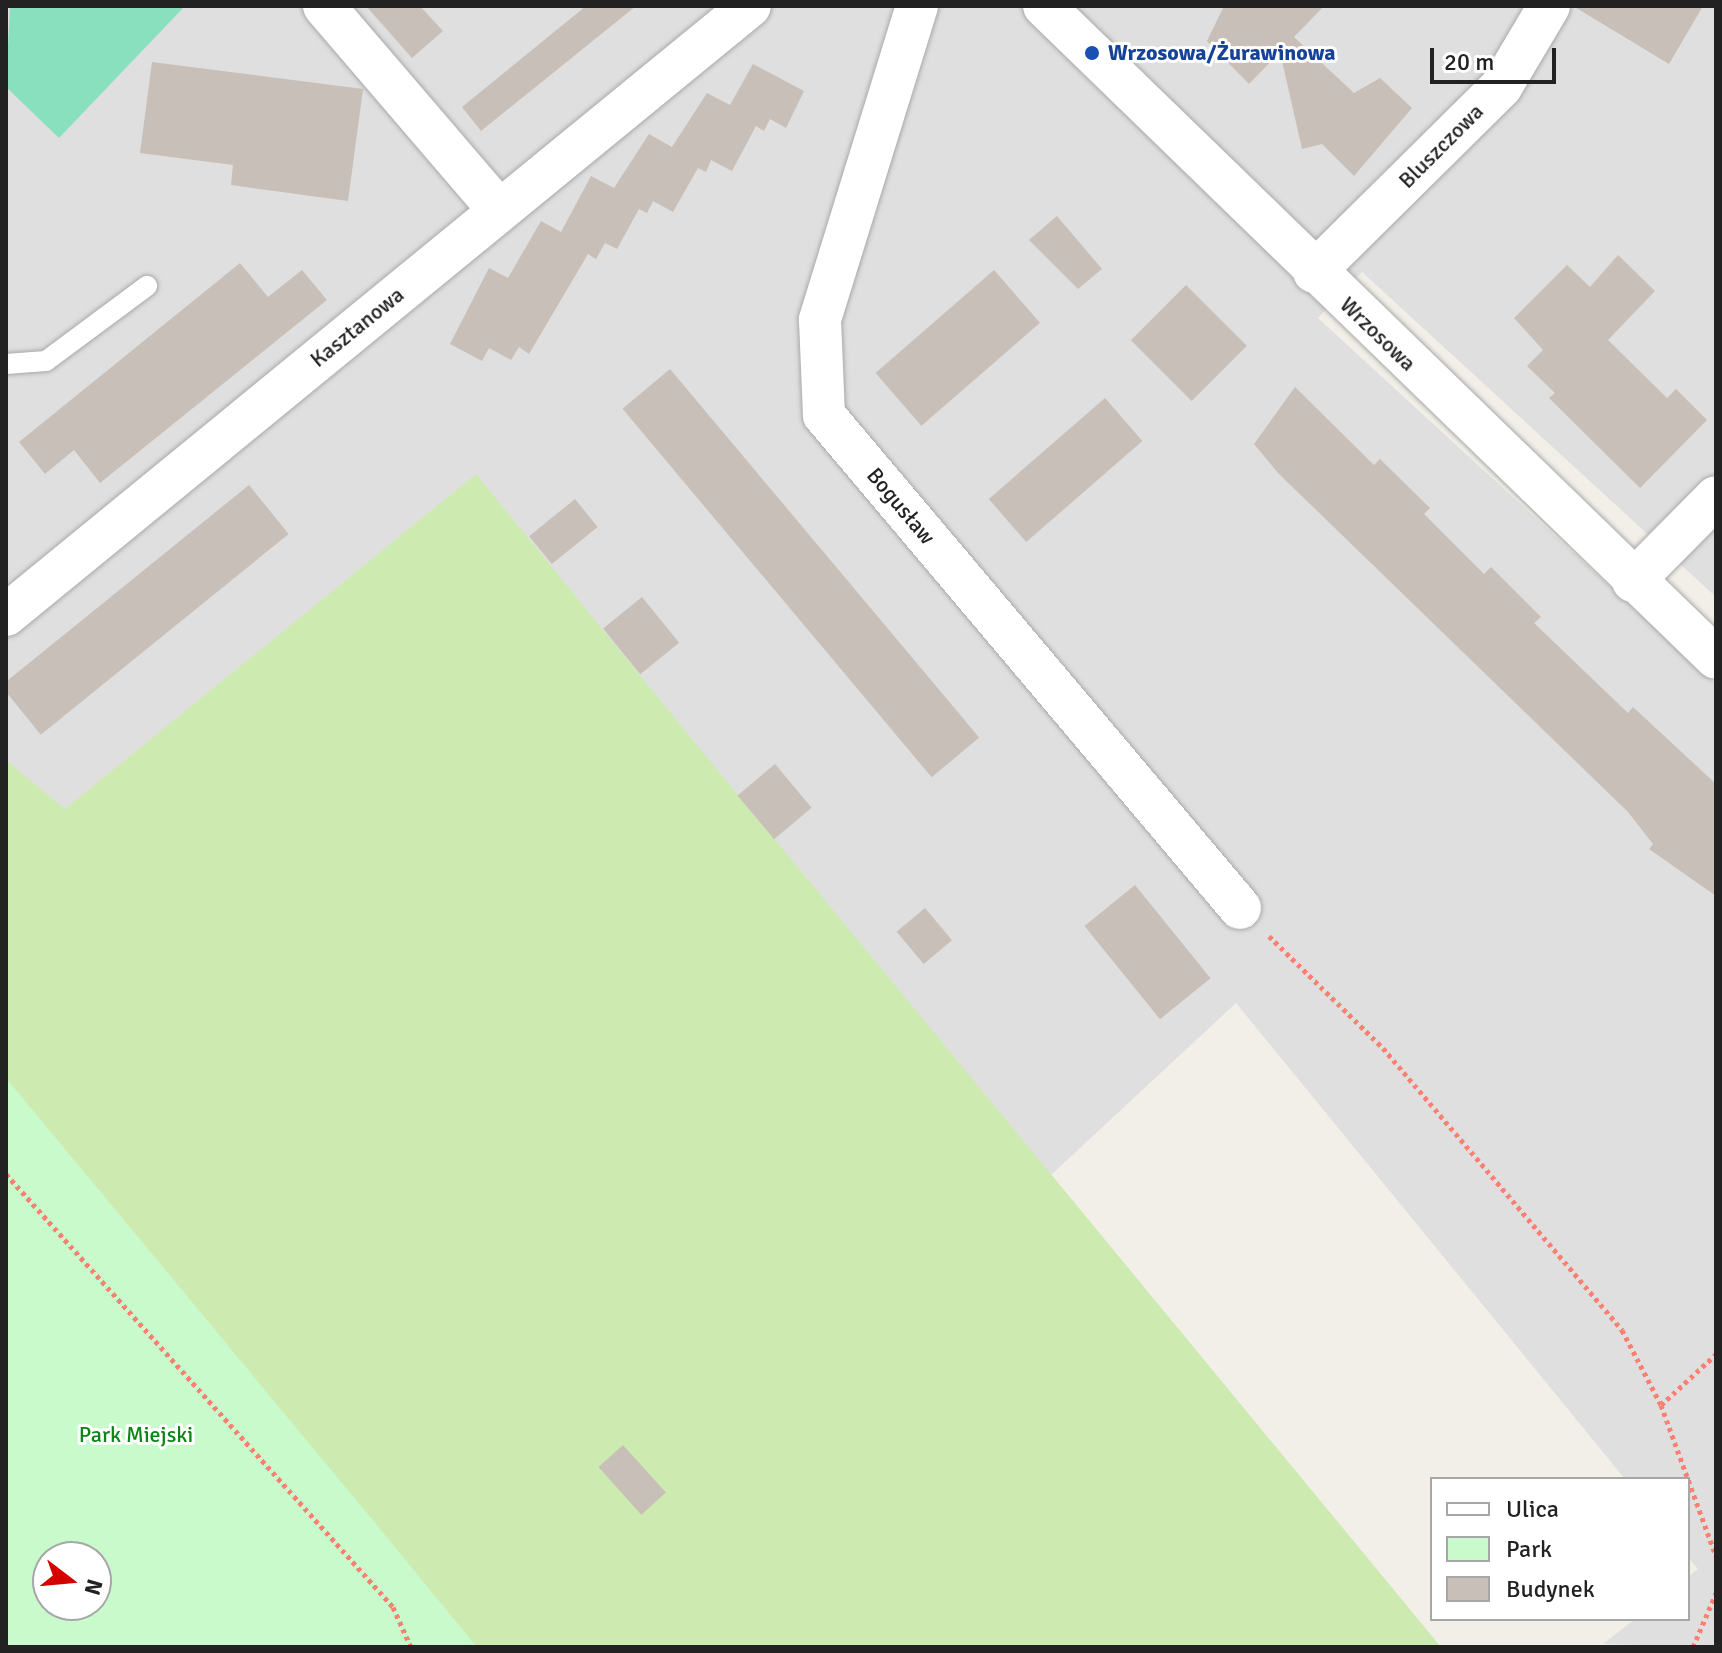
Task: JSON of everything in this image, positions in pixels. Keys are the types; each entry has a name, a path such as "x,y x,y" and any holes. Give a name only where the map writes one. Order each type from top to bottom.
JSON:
{"street":[{"path":"324,6 499,210 750,6"},
{"name":"Wrzosowa","path":"1044,6 1314,272 1716,658"},
{"name":"Bluszczowa","path":"1314,272 1501,87 1549,6"},
{"name":"Bogusław","path":"903,11 820,320 824,415 1240,908"},
{"name":"Kasztanowa","path":"6,615 499,210"},
{"path":"1633,581 1716,497"}],"lane":[{"path":"6,364 46,361 147,286"}],"path":[{"path":"1240,908 1383,1048 1622,1330 1661,1405 1687,1477"},
{"path":"6,1174 393,1607 411,1647"},
{"path":"1661,1405 1716,1354"},
{"path":"1690,1485 1716,1556"},
{"path":"1693,1647 1716,1593"}],"shaded area":[{"path":"6,6 1716,6 1716,597 1362,272 1318,318 1716,684 1716,1647 1603,1644 1632,1621 1690,1621 1690,1575 1698,1569 1690,1559 1690,1477 1623,1477 1236,1003 1037,1188 6,935"}],"green space":[{"path":"10,6 185,6 59,138 6,87"},
{"path":"476,474 1441,1647 474,1647 6,1083 6,760 65,809"},
{"name":"Park Miejski","path":"6,1078 347,1489 477,1647 6,1647"}],"building":[{"path":"366,6 420,6 443,31 412,58"},
{"path":"586,6 636,6 481,131 462,107"},
{"path":"1224,6 1324,6 1294,37 1354,93 1380,78 1412,108 1354,176 1322,144 1302,149 1280,52 1249,84 1207,41"},
{"path":"1573,6 1703,6 1669,64"},
{"path":"152,62 363,89 348,201 231,185 233,165 140,153"},
{"path":"753,64 804,91 786,128 770,119 764,131 756,126 732,171 711,160 706,172 698,168 673,212 653,201 647,213 639,209 617,249 605,243 596,259 588,254 529,354 519,347 511,360 489,348 482,361 450,344 489,268 508,278 541,221 561,232 591,176 614,188 649,134 672,147 707,93 730,105"},
{"path":"1057,216 1102,269 1078,289 1029,240"},
{"path":"1618,255 1655,291 1608,340 1667,398 1676,389 1707,420 1640,488 1549,398 1555,393 1527,366 1543,350 1514,318 1567,265 1590,287"},
{"path":"240,263 268,297 302,270 327,300 100,483 74,450 45,474 19,442"},
{"path":"994,270 1040,323 921,426 876,373"},
{"path":"1186,285 1247,346 1192,401 1131,340"},
{"path":"670,369 979,737 932,777 623,409"},
{"path":"1295,387 1374,465 1380,459 1430,508 1424,514 1484,574 1491,567 1541,617 1534,623 1628,713 1633,707 1716,784 1716,896 1649,849 1653,844 1628,812 1278,473 1254,444"},
{"path":"1105,398 1142,441 1026,542 989,499"},
{"path":"249,485 289,534 41,735 6,692 6,682"},
{"path":"575,499 598,527 552,564 529,536"},
{"path":"642,597 679,643 640,674 603,628"},
{"path":"775,764 812,808 774,839 737,795"},
{"path":"1135,885 1211,978 1160,1019 1084,926"},
{"path":"925,908 952,940 924,964 897,932"},
{"path":"623,1445 666,1493 641,1515 598,1467"}],"place":[{"name":"Wrzosowa/Żurawinowa","path":"1092,53"}]}
